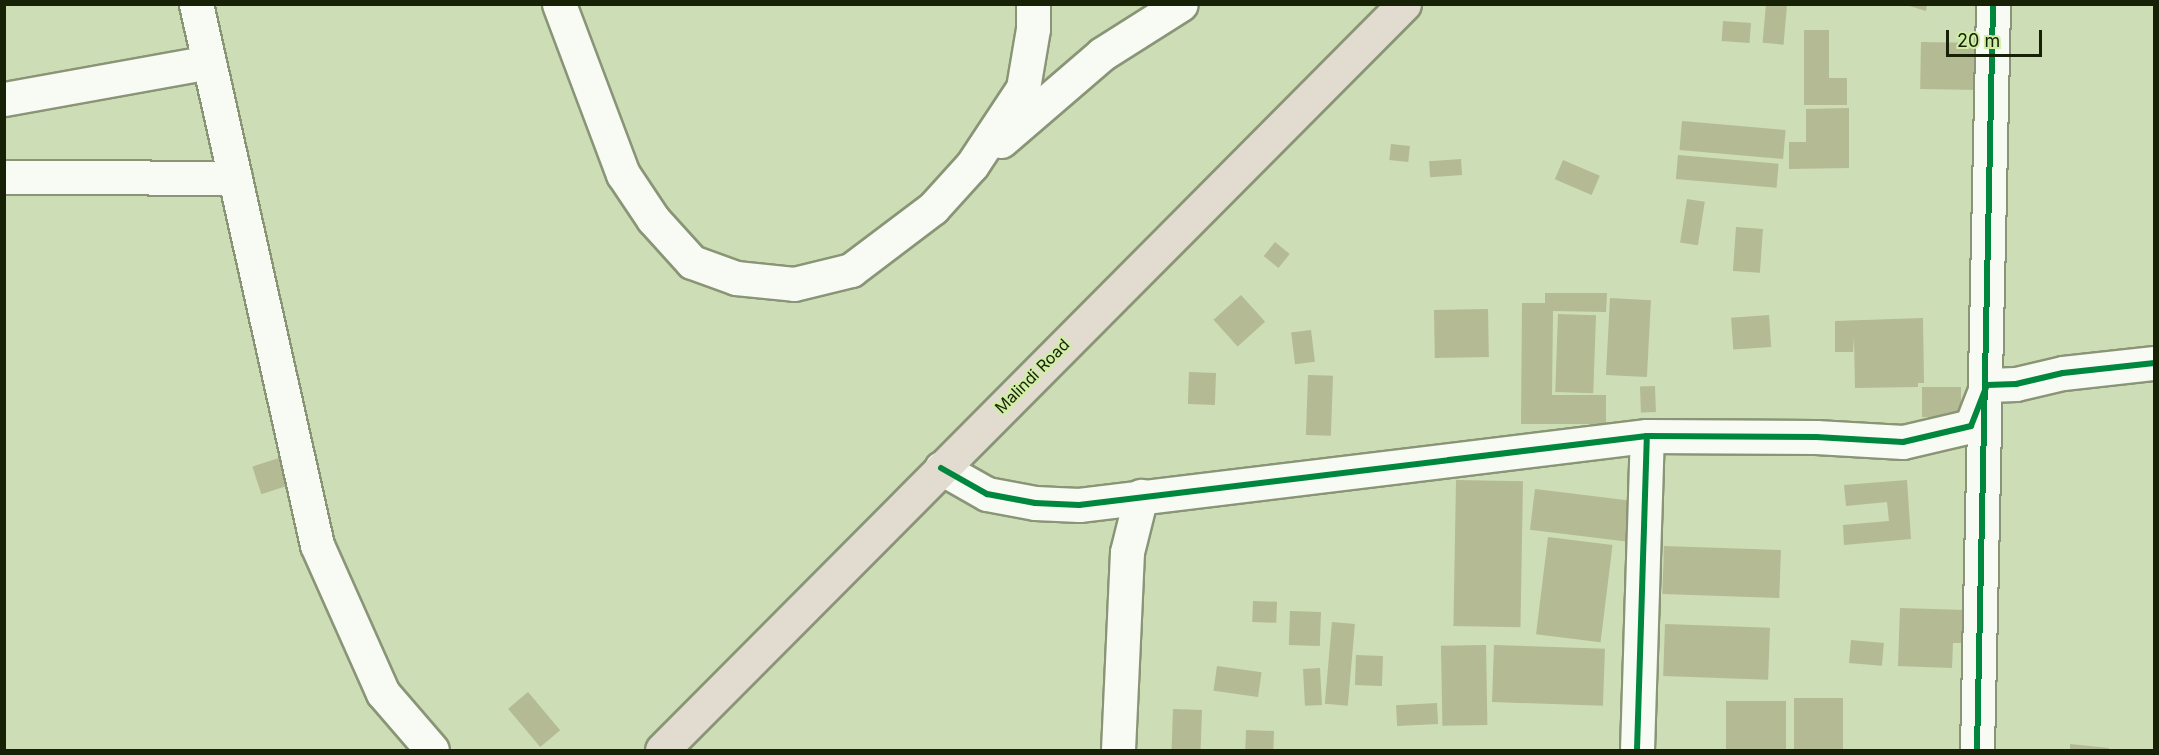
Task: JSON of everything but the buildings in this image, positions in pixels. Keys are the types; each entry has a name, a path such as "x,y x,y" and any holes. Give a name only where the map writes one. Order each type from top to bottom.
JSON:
{"highway":[{"name":"Malindi Road","path":"662,750 1404,4"}],"street":[{"path":"196,4 317,545 383,693 432,750"},
{"path":"559,4 623,174 653,219 692,262 736,278 795,284 851,270 933,208 972,165 1102,54 1181,4"},
{"path":"972,165 1023,88 1033,29 1033,4"},
{"path":"1977,750 1987,385 1993,4"},
{"path":"4,99 209,62"},
{"path":"4,177 235,178"},
{"path":"1987,385 2016,384 2062,373 2154,363"},
{"path":"940,468 987,494 1035,503 1079,505 1647,436 1816,437 1903,442 1971,426 1987,385"},
{"path":"1637,750 1647,436"},
{"path":"1118,750 1127,552 1141,496"}],"cycle path":[{"path":"1977,750 1993,4"},
{"path":"941,468 987,494 1035,503 1079,505 1647,436 1816,437 1903,442 1971,426 1987,385 2016,384 2063,373 2154,363"},
{"path":"1637,750 1647,436"}]}
